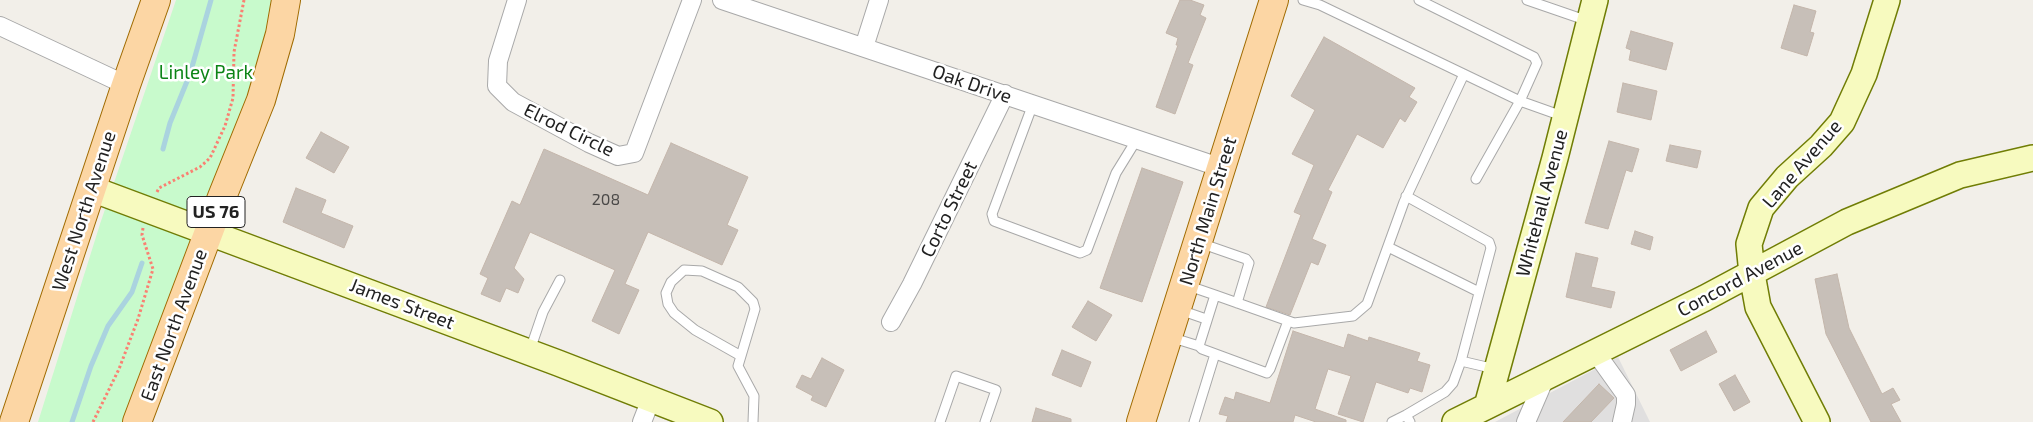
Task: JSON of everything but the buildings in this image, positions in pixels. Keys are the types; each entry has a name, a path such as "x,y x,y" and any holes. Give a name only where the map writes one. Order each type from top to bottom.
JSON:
{"main road":[{"name":"West North Avenue","path":"14,422 156,0"},
{"name":"East North Avenue","path":"137,422 261,100 280,34 286,0"},
{"name":"North Main Street","path":"1141,422 1274,0"}],"street":[{"name":"Elrod Circle","path":"518,0 498,61 497,86 513,102 590,144 618,156 634,153 692,0"},
{"name":"Oak Drive","path":"722,0 1222,168"},
{"path":"864,47 879,0"},
{"name":"Lane Avenue","path":"1817,422 1758,307 1749,244 1761,208 1787,178 1821,146 1842,122 1864,74 1887,0"},
{"name":"Whitehall Avenue","path":"1487,406 1592,11"},
{"path":"0,26 126,85"},
{"name":"Corto Street","path":"891,322 912,284 1005,94"},
{"name":"Concord Avenue","path":"1456,422 1752,274 1847,222 1960,174 2033,158"},
{"name":"James Street","path":"92,189 209,231 710,422"},
{"path":"1596,353 1626,395 1622,422"},
{"path":"1526,422 1545,378"},
{"path":"642,422 651,399"}],"lane":[{"path":"1303,0 1320,3 1520,101 1565,117"},
{"path":"1419,0 1534,57 1537,63 1520,101 1476,180"},
{"path":"1527,0 1592,11"},
{"path":"1181,297 1215,295 1294,323 1353,316 1367,304 1406,196 1464,74"},
{"path":"1033,104 992,214 994,220 1080,253 1086,250 1116,172 1137,139"},
{"path":"1392,422 1408,418 1445,392 1453,383 1461,361 1491,248 1489,242 1406,196"},
{"path":"1198,243 1246,260 1249,263 1237,303"},
{"path":"1388,247 1480,292"},
{"path":"742,356 695,330 670,308 666,293 671,282 684,270 702,271 738,287 753,302 756,309 742,356 738,366 754,396 753,422"},
{"path":"529,352 543,312 560,280"},
{"path":"1199,346 1215,295"},
{"path":"1181,297 1206,319"},
{"path":"1169,336 1267,373 1270,370 1288,321"},
{"path":"1194,422 1216,354"},
{"path":"1461,361 1497,370"},
{"path":"940,422 956,376 996,390 985,422"}],"path":[{"path":"152,199 159,188 200,167 210,158 225,126 233,98 234,52 244,0"},
{"path":"93,422 119,369 138,319 153,269 142,235 145,221"}],"shaded area":[{"path":"1618,357 1650,422 1495,422"}],"green space":[{"name":"Linley Park","path":"176,0 277,0 272,37 124,422 38,422 100,224"}],"waterway":[{"path":"163,149 170,123 190,74 211,0"},
{"path":"72,422 91,366 108,326 132,292 142,263"}]}
